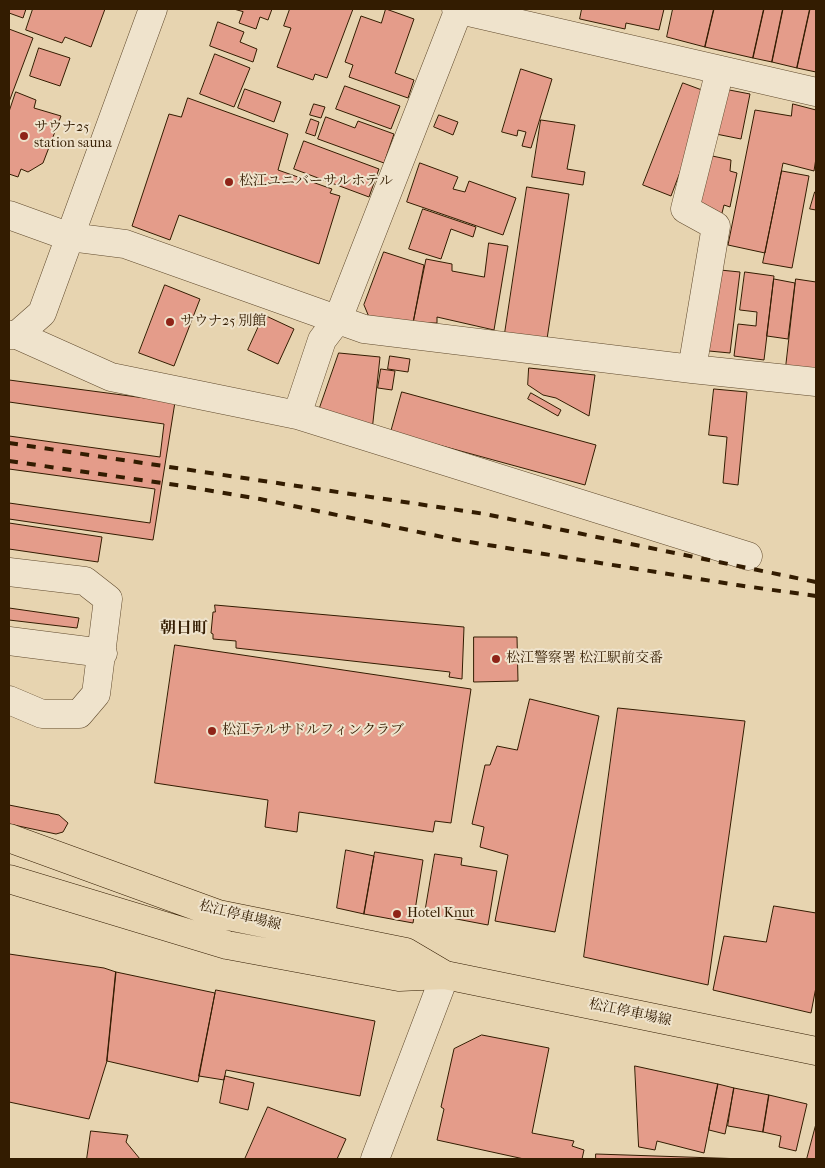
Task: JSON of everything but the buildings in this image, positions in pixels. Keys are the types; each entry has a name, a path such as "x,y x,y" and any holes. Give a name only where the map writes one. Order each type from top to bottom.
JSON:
{"main road":[{"name":"松江停車場線","path":"9,838 218,914 406,952 445,975"},
{"name":"松江停車場線","path":"9,879 227,945 399,977 445,975 816,1051"}],"street":[{"path":"153,9 42,313 13,335 111,377 297,415 748,556"},
{"path":"297,415 322,340 338,319 458,9 816,92"},
{"path":"692,369 716,226 685,209 720,70"},
{"path":"9,215 70,236 125,244 364,329 692,369 816,382"},
{"path":"9,572 85,582 108,599 103,653 96,694 79,714 42,714 9,700"},
{"path":"9,641 103,653"},
{"path":"374,1159 445,975"}],"railway":[{"path":"9,443 485,514 816,582"},
{"path":"9,461 183,486 260,499 457,540 816,596"}],"place":[{"name":"サウナ25 station sauna","path":"24,136"},
{"name":"松江ユニバーサルホテル","path":"229,182"},
{"name":"サウナ25 別館","path":"170,322"},
{"name":"松江警察署 松江駅前交番","path":"496,659"},
{"name":"松江テルサドルフィンクラブ","path":"212,731"},
{"name":"Hotel Knut","path":"397,914"}],"district":[{"name":"朝日町","path":"184,629"}]}
